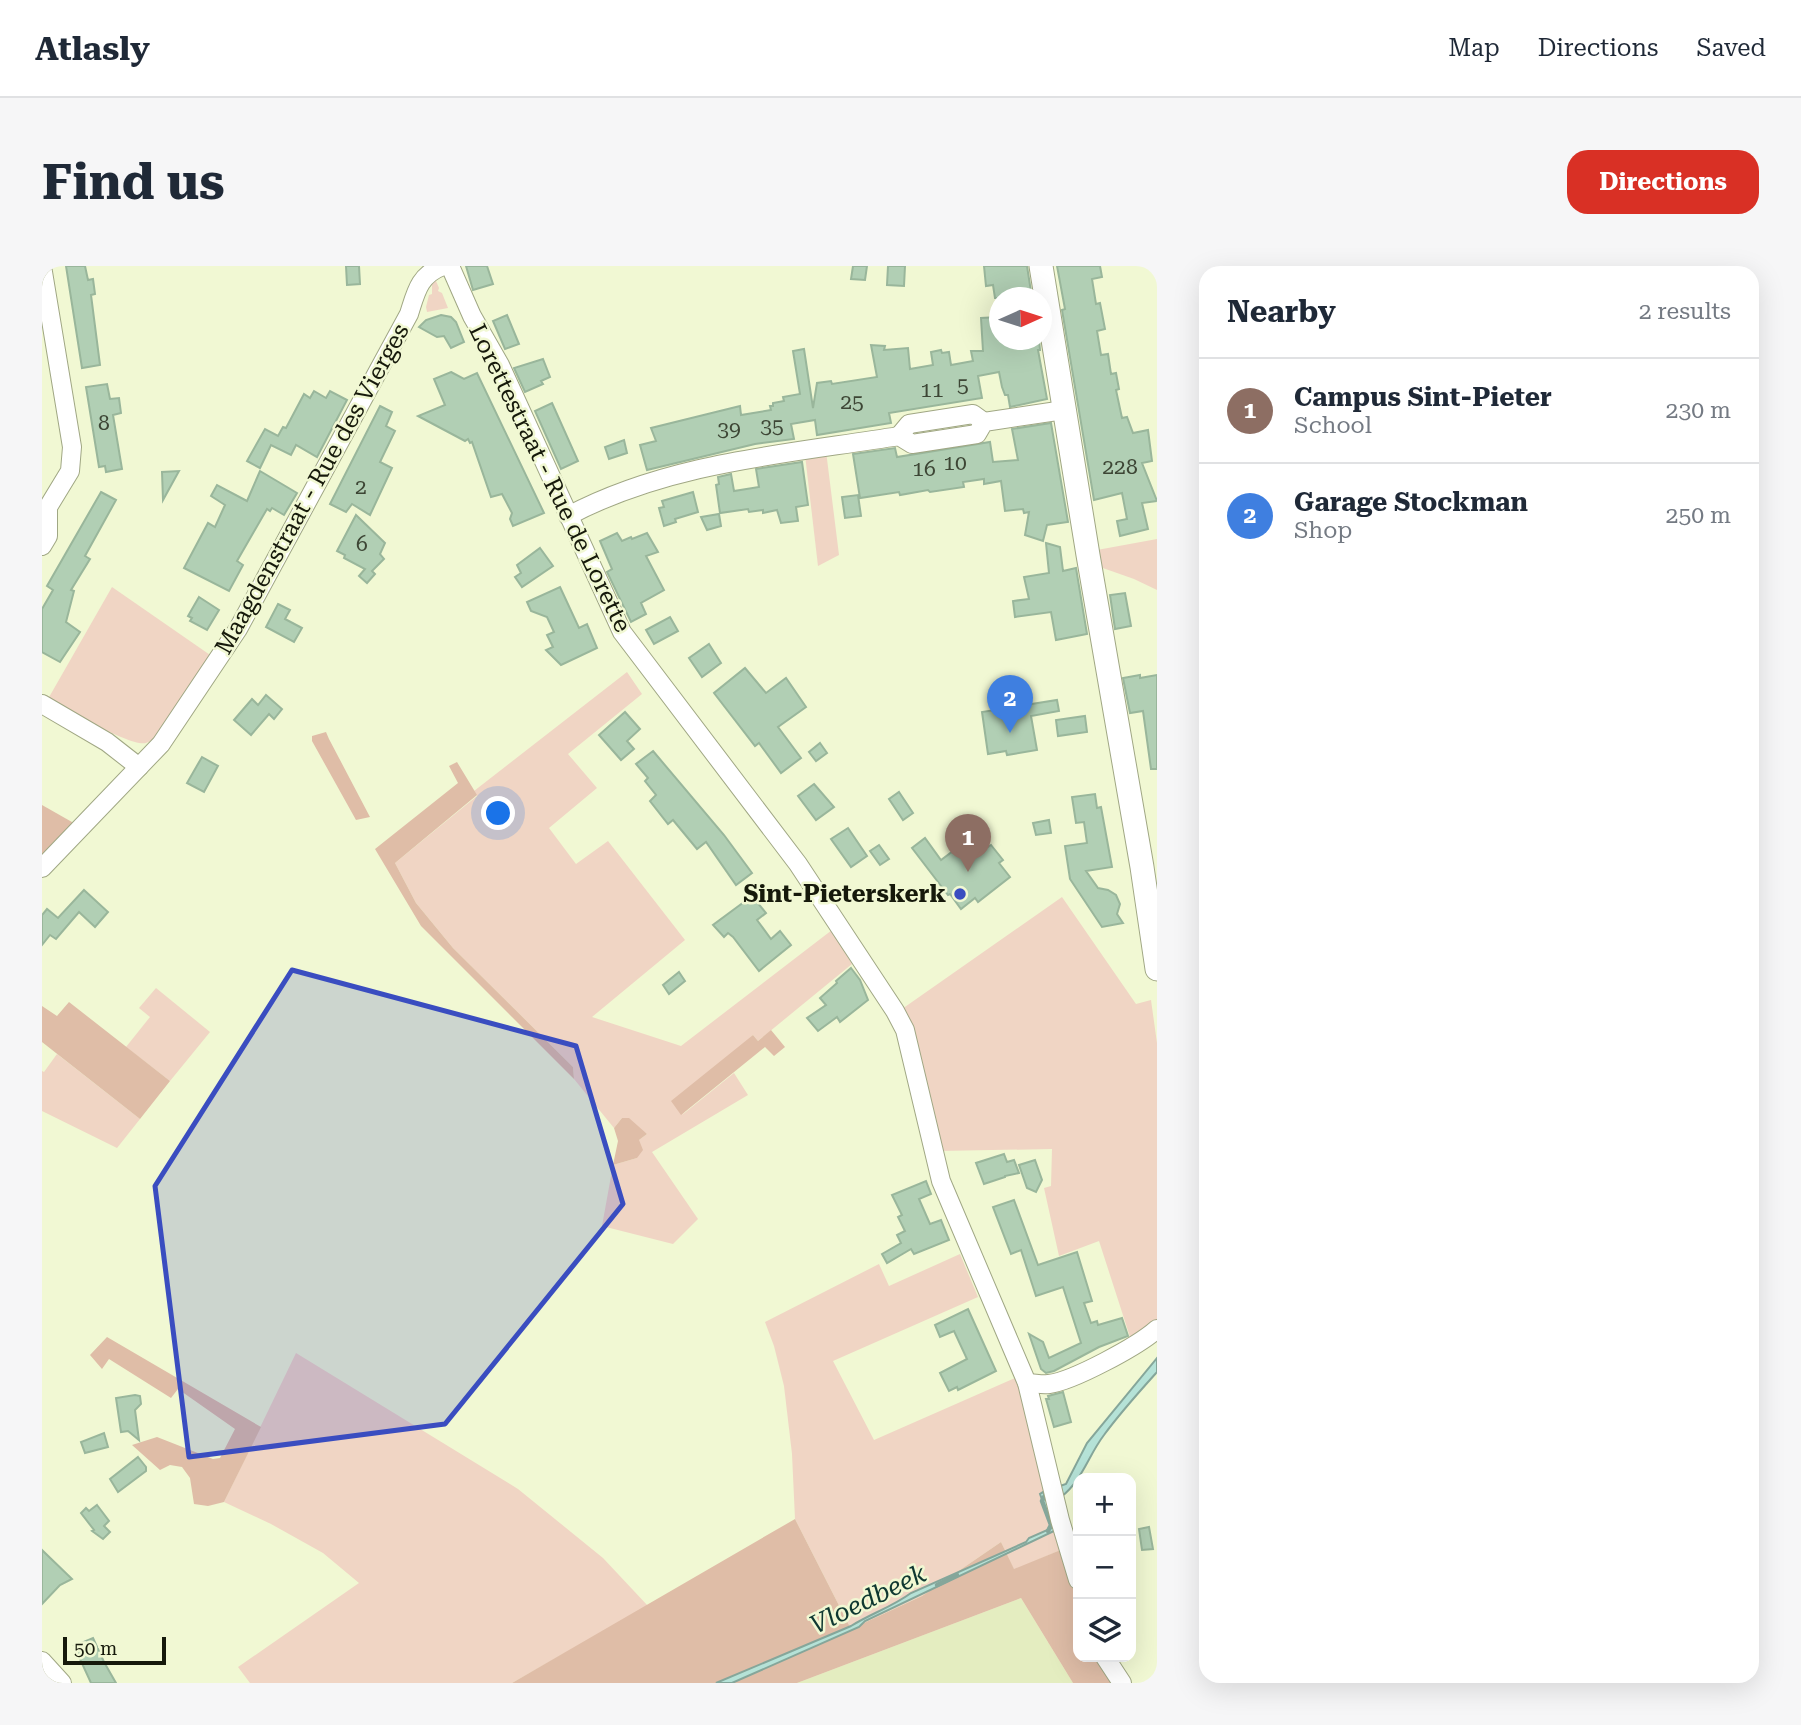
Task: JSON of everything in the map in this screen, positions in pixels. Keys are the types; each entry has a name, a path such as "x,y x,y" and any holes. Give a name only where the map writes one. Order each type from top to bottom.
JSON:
{"main road":[{"path":"1041,266 1140,853 1157,969"}],"street":[{"path":"42,266 72,447 70,471 44,512 48,536 42,546"},
{"name":"Lorettestraat - Rue de Lorette","path":"440,267 500,365 610,608 629,642 798,864 895,1011 910,1046 941,1181 1027,1383 1073,1563"},
{"name":"Maagdenstraat - Rue des Vierges","path":"42,868 161,744 247,617 409,314 420,281 440,267"},
{"path":"568,516 640,485 679,474 899,436 912,444 977,434 984,422 1064,411"},
{"path":"42,705 107,742 139,767"},
{"path":"1027,1383 1048,1384 1070,1377 1157,1329"},
{"path":"42,1661 62,1683"},
{"path":"1108,1662 1122,1683"}],"highlighted area":[{"path":"292,970 576,1046 623,1204 445,1424 189,1457 155,1186"}],"shaded area":[{"path":"432,281 436,281 438,291 442,293 448,308 427,312 429,295 432,294"},
{"path":"826,451 839,555 818,566 805,455"},
{"path":"1157,539 1157,590 1100,567 1097,550"},
{"path":"112,587 213,657 172,718 154,739 146,743 138,743 112,733 48,699"},
{"path":"627,672 642,694 568,754 597,788 549,828 576,864 608,841 685,940 592,1017 681,1046 832,930 852,964 758,1041 753,1035 682,1115 734,1073 748,1095 652,1152 698,1219 673,1244 602,1226 613,1165 637,1158 639,1140 647,1134 622,1118 614,1128 574,1079 573,1067 453,948 416,903 395,863 477,796 474,791"},
{"path":"326,732 370,817 356,820 312,741 312,736"},
{"path":"457,762 477,795 395,863 416,903 453,948 573,1067 574,1079 421,926 375,849 458,783 449,766"},
{"path":"42,805 79,826 42,859"},
{"path":"1062,897 1136,1004 1151,1000 1157,1043 1157,1326 1132,1343 1099,1241 1059,1256 1044,1188 1051,1186 1052,1149 939,1151 902,1009"},
{"path":"156,988 210,1032 170,1081 126,1047 150,1017 139,1008"},
{"path":"69,1002 170,1081 140,1119 42,1042 42,1006 57,1016"},
{"path":"771,1030 785,1047 774,1056 765,1047 681,1115 671,1101 753,1035 758,1041"},
{"path":"57,1054 140,1119 117,1148 42,1111 42,1071 44,1072"},
{"path":"622,1118 629,1118 647,1134 639,1140 643,1150 637,1158 613,1165 618,1141 614,1128"},
{"path":"960,1254 978,1297 833,1361 874,1440 1015,1378 1023,1395 1063,1549 1014,1570 1001,1542 922,1596 851,1629 795,1519 792,1454 784,1386 765,1322 879,1264 889,1286"},
{"path":"107,1337 261,1427 224,1502 208,1506 194,1504 190,1478 182,1467 170,1465 160,1470 132,1445 157,1437 213,1459 220,1458 235,1429 178,1389 171,1398 109,1359 102,1369 90,1355"},
{"path":"296,1353 518,1489 603,1558 648,1606 512,1683 250,1683 238,1667 359,1583 323,1553 224,1502"},
{"path":"795,1519 851,1629 922,1596 1001,1542 1014,1569 1063,1549 1073,1580 1073,1662 1103,1662 1116,1683 1073,1683 1021,1598 797,1683 512,1683"},
{"path":"1021,1598 1073,1683 797,1683"}],"water":[{"path":"1157,1358 1157,1372 1098,1443 1082,1473 1073,1473 1073,1485 1061,1497 1060,1486 1066,1484 1087,1443"},
{"path":"1043,1492 1057,1526 1056,1530 865,1621 859,1627 732,1683 716,1683 851,1626 911,1593 1052,1528 1040,1494"}],"building":[{"path":"66,266 85,266 88,280 93,279 95,294 91,295 100,365 82,368"},
{"path":"346,266 359,266 360,284 347,285"},
{"path":"466,266 487,266 493,284 473,290"},
{"path":"853,266 867,266 865,280 851,279"},
{"path":"888,266 905,266 904,286 887,285"},
{"path":"984,266 1027,266 1030,287 986,286"},
{"path":"1057,266 1100,266 1102,277 1092,279 1096,304 1100,303 1105,329 1097,331 1101,355 1108,354 1111,374 1116,373 1119,389 1116,390 1122,418 1127,417 1133,433 1148,430 1152,461 1142,463 1157,501 1142,503 1148,529 1120,536 1117,521 1127,519 1122,493 1094,500"},
{"path":"441,315 451,317 456,322 464,342 451,348 444,336 437,337 419,327 426,320"},
{"path":"507,315 519,344 505,349 493,321"},
{"path":"981,318 989,318 989,350 1038,350 1047,399 1010,407 999,372 978,376 982,398 889,413 891,423 817,435 815,420 791,424 794,439 755,444 647,470 640,445 656,441 651,428 740,406 741,415 771,410 773,403 784,401 783,397 800,394 793,351 804,349 813,408 817,383 831,381 832,384 877,377 871,345 885,346 884,350 908,348 910,369 933,365 931,352 941,350 942,353 949,352 951,365 973,361 971,351 983,351"},
{"path":"543,359 550,377 541,381 543,384 525,392 514,368"},
{"path":"451,372 464,379 477,373 544,513 513,526 510,519 512,513 502,494 491,497 472,442 468,439 465,441 418,416 445,405 434,379"},
{"path":"107,384 110,399 119,398 121,413 113,415 122,469 106,472 105,466 99,467 86,387"},
{"path":"314,391 326,398 330,391 347,400 317,457 296,445 291,455 271,445 260,468 247,461 265,429 278,436 283,427 286,428 304,394 310,398"},
{"path":"552,403 578,461 561,469 535,411"},
{"path":"380,406 392,412 386,426 395,431 380,462 392,468 370,515 352,504 346,512 330,504"},
{"path":"1051,423 1068,522 1047,525 1043,541 1025,535 1029,512 1024,513 1023,509 1005,511 1001,481 984,484 984,479 963,482 964,487 860,498 853,454 895,448 897,457 990,442 993,462 1018,460 1012,429"},
{"path":"624,440 627,453 609,459 605,447"},
{"path":"802,462 808,505 796,507 798,521 781,523 777,510 763,513 763,510 749,512 748,509 720,513 716,485 719,484 718,477 731,474 734,491 759,487 756,469"},
{"path":"179,471 163,500 162,472"},
{"path":"260,471 297,493 284,515 272,508 270,511 267,509 237,561 243,565 229,591 184,568 208,523 215,527 225,505 211,496 217,485 247,501"},
{"path":"101,492 116,500 85,556 90,559 71,590 74,591 66,622 80,632 60,662 42,652 42,609 53,590 47,586"},
{"path":"693,492 698,512 675,519 676,522 664,526 659,508 664,507 662,501"},
{"path":"858,495 861,516 845,518 842,497"},
{"path":"719,514 721,526 707,530 701,517"},
{"path":"356,515 385,543 380,554 384,559 372,571 375,574 367,583 359,576 365,569 344,558 345,555 337,551"},
{"path":"617,533 622,541 647,533 658,552 646,556 664,590 641,603 646,614 631,622 607,572 612,569 600,541"},
{"path":"1046,543 1060,547 1063,571 1076,568 1087,634 1056,640 1051,612 1015,617 1013,601 1029,599 1024,577 1049,573"},
{"path":"540,548 553,566 522,587 515,577 521,573 517,565"},
{"path":"560,587 579,628 587,624 597,648 561,665 546,650 553,647 547,635 554,632 547,617 531,611 527,602"},
{"path":"1125,593 1131,626 1115,629 1110,595"},
{"path":"199,597 219,610 207,630 190,621 192,618 188,616"},
{"path":"278,604 290,610 285,619 302,628 294,642 266,627"},
{"path":"670,617 678,631 654,644 646,630"},
{"path":"709,644 721,663 702,677 689,658"},
{"path":"745,668 766,693 786,678 806,707 778,727 801,758 781,773 759,743 755,746 714,693"},
{"path":"1140,675 1140,678 1157,675 1157,769 1151,769 1143,711 1130,713 1123,678"},
{"path":"266,695 282,709 274,719 269,714 251,735 234,720 252,699 258,705"},
{"path":"1057,700 1059,711 1031,716 1037,750 1007,755 1006,751 988,754 982,712"},
{"path":"625,712 640,729 627,741 634,749 621,760 599,735"},
{"path":"1085,716 1087,732 1058,736 1056,720"},
{"path":"820,743 827,753 816,761 809,752"},
{"path":"653,751 724,835 752,873 736,885 706,842 697,849 673,820 668,824 650,801 656,795 645,781 648,778 636,764"},
{"path":"202,757 218,766 204,792 187,783"},
{"path":"814,784 834,807 816,820 798,796"},
{"path":"899,792 913,813 903,820 889,799"},
{"path":"1095,794 1097,808 1101,807 1112,867 1086,871 1098,888 1116,895 1120,904 1117,914 1123,923 1102,927 1070,879 1065,846 1087,843 1084,822 1076,823 1072,797"},
{"path":"1049,820 1051,833 1036,835 1033,823"},
{"path":"848,828 867,856 851,867 831,839"},
{"path":"977,833 1003,860 999,863 1010,877 978,902 975,898 961,909 912,848 925,838 941,860"},
{"path":"879,845 889,859 880,865 870,851"},
{"path":"84,890 108,912 95,927 79,912 56,939 50,935 42,945 42,915 47,909 58,918"},
{"path":"752,896 766,913 757,920 771,939 780,931 791,945 759,971 733,937 728,933 724,937 713,925"},
{"path":"851,968 860,980 868,1000 840,1022 837,1017 818,1031 807,1018 826,1005 820,998"},
{"path":"679,972 685,981 669,994 663,985"},
{"path":"1004,1154 1007,1162 1014,1160 1019,1173 984,1184 976,1163"},
{"path":"1035,1160 1042,1180 1036,1192 1027,1188 1019,1165"},
{"path":"926,1181 931,1194 919,1199 930,1224 941,1220 949,1240 914,1254 911,1249 887,1263 882,1254 901,1243 897,1235 905,1231 898,1217 902,1215 892,1195"},
{"path":"1014,1200 1038,1265 1077,1252 1092,1301 1084,1303 1091,1323 1097,1321 1098,1325 1122,1318 1128,1336 1099,1347 1054,1371 1046,1373 1041,1369 1029,1334 1043,1342 1049,1358 1081,1343 1063,1287 1036,1296 1021,1250 1011,1254 993,1207"},
{"path":"968,1309 996,1371 958,1390 957,1387 949,1391 940,1373 967,1359 954,1331 940,1337 935,1325"},
{"path":"1063,1392 1071,1422 1054,1427 1046,1399"},
{"path":"140,1396 141,1404 135,1410 139,1440 128,1431 121,1432 116,1398"},
{"path":"104,1433 108,1447 85,1453 81,1442"},
{"path":"138,1457 146,1471 118,1492 110,1479"},
{"path":"97,1505 109,1521 104,1526 110,1532 103,1539 92,1531 94,1530 81,1513 86,1508 89,1511"},
{"path":"1149,1527 1153,1549 1142,1550 1139,1529"},
{"path":"42,1550 72,1579 60,1585 42,1604"},
{"path":"93,1638 116,1683 91,1683 74,1646"}],"waterway":[{"name":"Vloedbeek","path":"1044,1497 1042,1501 1051,1525 1048,1531"},
{"name":"Vloedbeek","path":"937,1585 957,1575"}],"place":[{"name":"Garage Stockman","path":"1010,733"},
{"name":"Campus Sint-Pieter","path":"968,872"},
{"name":"Sint-Pieterskerk","path":"960,894"}]}
